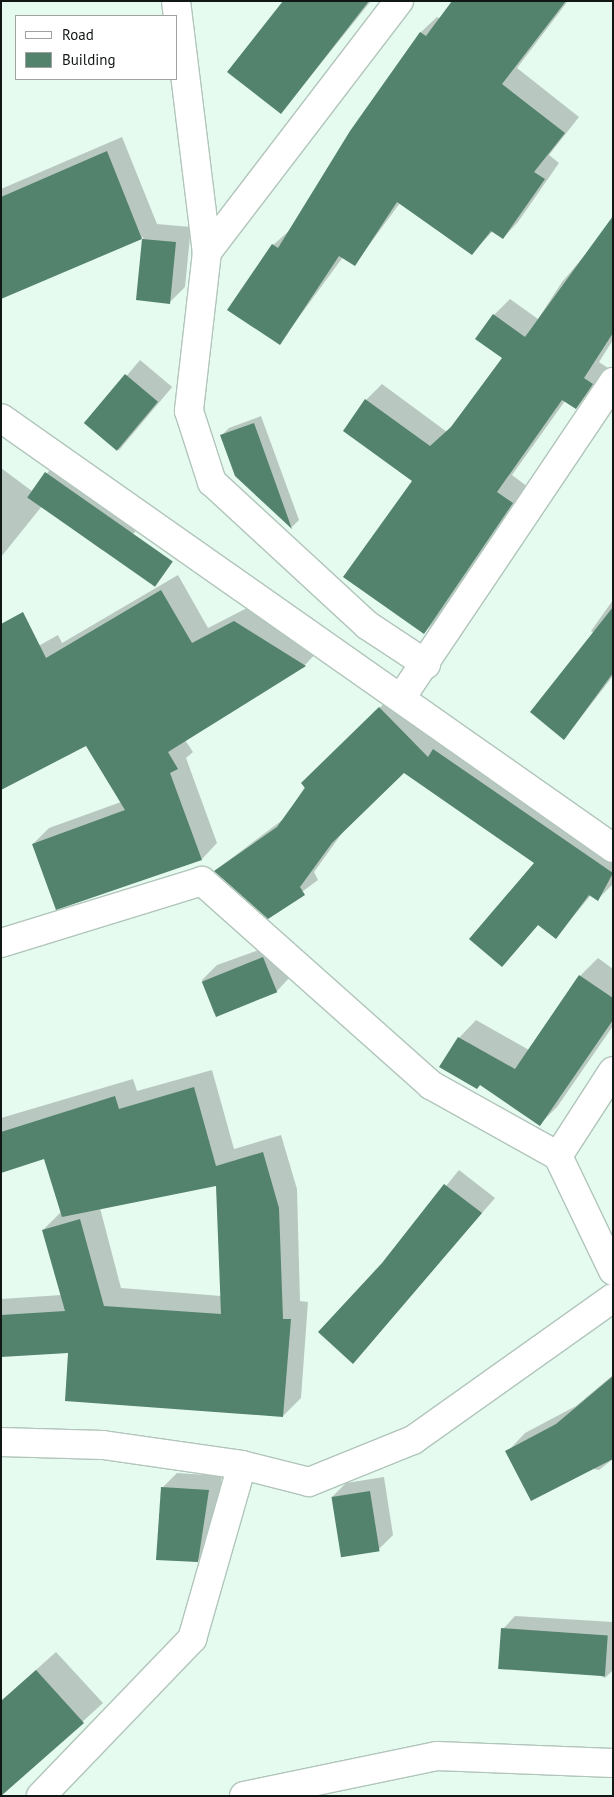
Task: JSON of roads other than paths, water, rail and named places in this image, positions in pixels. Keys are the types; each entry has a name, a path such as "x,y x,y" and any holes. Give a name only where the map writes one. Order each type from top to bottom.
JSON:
{"street":[{"path":"176,1 178,15"},
{"path":"207,252 399,1"},
{"path":"178,17 207,252 188,411 212,482 367,625 426,664"},
{"path":"401,698 426,664 613,382"},
{"path":"1,418 613,848"},
{"path":"1,943 202,881 431,1084 558,1156 613,1271"},
{"path":"558,1156 613,1071"},
{"path":"1,1442 103,1444 242,1465 309,1482 413,1440 613,1298"},
{"path":"41,1796 192,1639 242,1465"},
{"path":"244,1796 437,1756 613,1763"}]}
